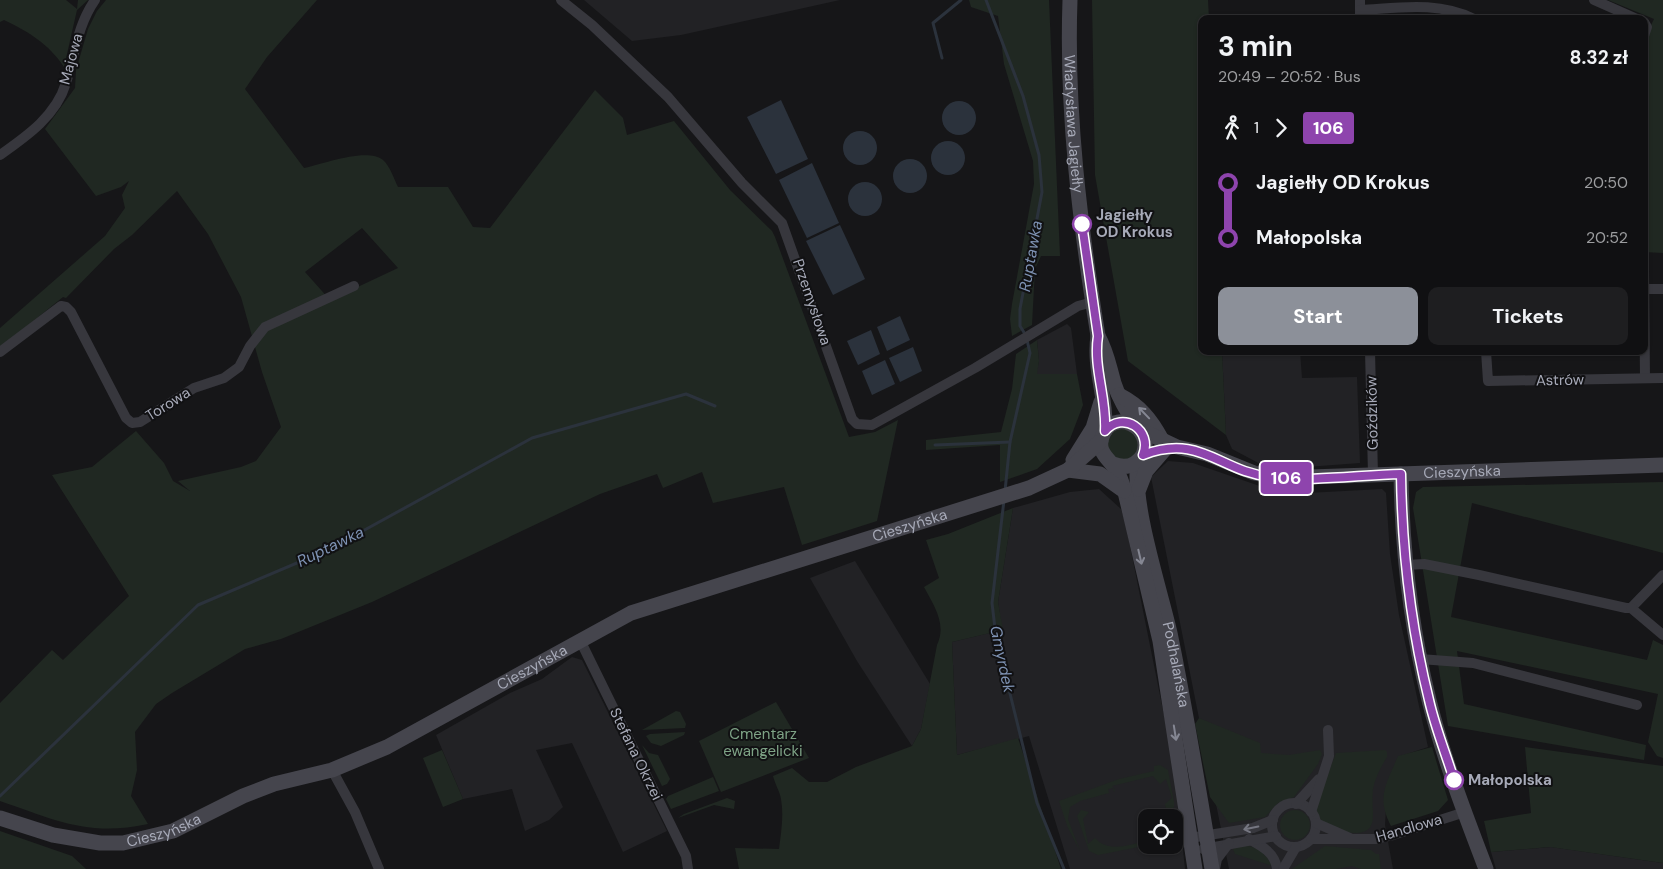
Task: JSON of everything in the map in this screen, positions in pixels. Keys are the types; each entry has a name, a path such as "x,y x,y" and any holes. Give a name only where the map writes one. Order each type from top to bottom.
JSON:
{"street":[{"name":"Majowa","path":"0,155 26,137 52,110 66,85 80,24 95,0"},
{"name":"Przemysłowa","path":"561,0 592,25 668,97 742,183 782,223 852,419 857,424 872,425 975,368 1078,306 1092,302"},
{"name":"Władysława Jagiełły","path":"1070,0 1069,41 1074,165 1092,302 1098,336 1107,352 1111,396 1103,436"},
{"path":"1594,0 1628,15"},
{"path":"1360,10 1424,6 1444,8 1463,15"},
{"name":"Torowa","path":"0,352 61,306 66,307 71,312 126,418 132,423 140,422 194,388 224,378 239,367 250,346 265,327 354,286"},
{"path":"1648,289 1663,290"},
{"name":"Goździków","path":"1370,355 1373,385 1373,475"},
{"name":"Astrów","path":"1486,355 1488,381 1663,378"},
{"path":"1645,355 1645,378"},
{"name":"Władysława Jagiełły","path":"1111,396 1138,428"},
{"path":"1111,396 1136,405 1147,415 1168,445 1146,470 1132,490 1100,474 1068,470 1111,396"},
{"path":"1119,422 1138,428 1146,442 1140,458 1128,466 1111,463 1102,453 1103,436 1119,422"},
{"name":"Cieszyńska","path":"1138,428 1168,445 1207,454 1269,477 1663,465"},
{"name":"Cieszyńska","path":"1068,470 1103,436"},
{"name":"Cieszyńska","path":"1140,458 1168,445"},
{"name":"Podhalańska","path":"1140,458 1132,490 1160,641 1186,806 1199,843 1214,869"},
{"name":"Cieszyńska","path":"0,818 80,841 123,843 173,832 243,796 274,784 332,770 387,747 631,613 1021,491 1068,470 1111,463"},
{"name":"Podhalańska","path":"1111,463 1132,490 1143,521 1176,666 1202,812 1195,869"},
{"path":"1401,474 1406,564 1420,659 1429,702 1464,812 1486,869"},
{"path":"1406,564 1424,564 1631,608 1663,635"},
{"path":"1631,608 1663,575"},
{"name":"Stefana Okrzei","path":"580,640 686,856 688,869"},
{"path":"1420,659 1472,663 1637,705"},
{"path":"1311,812 1329,756 1328,730"},
{"path":"332,770 355,812 379,869"},
{"path":"1199,843 1227,832 1253,828 1273,820 1280,809 1296,804 1321,776"},
{"path":"1296,804 1311,812 1316,823 1354,839"},
{"path":"1202,812 1212,826 1227,832"},
{"name":"Handlowa","path":"1311,838 1354,839 1393,835 1464,812"},
{"path":"1273,820 1280,849 1277,869"},
{"path":"1284,869 1296,847 1311,838 1316,823"},
{"path":"1199,843 1229,844 1249,839 1277,838 1286,845 1296,847"},
{"path":"1249,839 1265,848 1275,860 1277,869"},
{"path":"1214,869 1217,860 1229,844"}],"shaded area":[{"path":"584,0 840,0 681,35 632,41"},
{"path":"781,100 808,159 776,174 747,117"},
{"path":"959,101 966,102 971,106 975,111 975,125 971,130 966,134 959,135 952,134 947,130 943,125 942,118 943,111 947,106 952,102"},
{"path":"860,131 867,132 872,136 876,141 876,155 872,160 867,164 860,165 853,164 848,160 844,155 843,148 844,141 848,136 853,132"},
{"path":"948,141 955,142 960,146 964,151 964,165 960,170 955,174 948,175 941,174 936,170 932,165 931,158 932,151 936,146 941,142"},
{"path":"910,159 917,160 922,164 926,169 926,183 922,188 917,192 910,193 903,192 898,188 894,183 893,176 894,169 898,164 903,160"},
{"path":"812,163 839,223 807,238 779,180"},
{"path":"865,182 872,183 877,187 881,192 881,206 877,211 872,215 865,216 858,215 853,211 849,206 848,199 849,192 853,187 858,183"},
{"path":"840,225 865,279 833,295 806,241"},
{"path":"900,316 910,340 887,351 877,327"},
{"path":"1067,324 1071,328 1077,374 1036,374 1039,361 1037,340"},
{"path":"871,330 880,354 858,365 847,341"},
{"path":"913,347 922,371 900,382 889,358"},
{"path":"1222,355 1300,355 1302,378 1357,377 1360,463 1293,468 1266,467 1232,449 1226,435"},
{"path":"885,360 895,384 872,395 862,371"},
{"path":"1168,461 1193,463 1277,492 1307,493 1382,489 1386,493 1390,554 1399,615 1428,747 1401,756 1387,791 1385,825 1393,869 1229,869 1151,477"},
{"path":"1099,489 1121,509 1174,765 1179,809 1138,809 1138,854 1183,854 1183,850 1185,869 1070,869 1029,736 957,755 952,642 1002,630 998,602 1013,508 1070,492"},
{"path":"855,561 930,684 921,729 912,746 857,661 810,578"},
{"path":"572,657 582,660 667,831 623,852 572,743 536,750 563,807 549,820 525,831 512,789 463,799 436,735 510,693 542,679"},
{"path":"1551,847 1663,863 1663,869 1496,869 1491,852"}],"green space":[{"path":"0,0 66,0 77,9 78,0 88,0 77,10 64,67 38,39 4,20 0,22"},
{"path":"106,0 317,0 267,57 245,89 304,168 356,156 376,156 388,166 398,187 448,187 473,227 490,228 595,90 623,118 627,135 674,121 730,190 772,231 849,437 875,432 898,420 877,521 802,545 784,487 713,503 702,472 663,488 657,474 600,494 372,602 281,639 245,649 156,704 135,732 137,770 131,796 148,824 108,829 90,827 55,820 0,801 0,703 52,650 63,660 129,596 52,475 92,467 136,431 164,463 173,481 190,491 178,481 241,467 256,461 281,427 262,372 241,297 208,234 177,191 132,235 114,249 66,298 63,297 0,348 0,328 105,236 125,208 122,195 129,181 121,187 96,196 45,129 75,88 76,70 88,29 97,11","holes":["362,228 398,268 330,300 305,272"]},
{"path":"969,0 1049,0 1060,256 1041,256 1035,269 1032,325 1012,336 1010,319 1034,184 1033,161 1004,64 998,16 971,7"},
{"path":"1092,0 1208,0 1209,15 1198,15 1198,355 1222,355 1226,435 1128,361 1095,175"},
{"path":"1608,0 1663,0 1663,253 1648,252 1648,32 1654,19"},
{"path":"1037,340 1039,361 1037,374 1077,374 1083,405 1070,439 1037,469 1000,482 1000,445 926,450 926,440 1001,432 1012,389 1016,354"},
{"path":"1123,428 1134,433 1139,444 1134,455 1123,460 1112,455 1107,444 1112,433"},
{"path":"1663,482 1663,553 1472,503 1451,617 1647,660 1653,640 1663,645 1663,758 1657,756 1648,742 1658,694 1457,651 1464,704 1646,745 1644,760 1448,726 1413,508 1416,492 1423,487"},
{"path":"1013,508 998,602 1003,630 952,642 957,755 1018,738 1061,869 739,869 735,848 779,849 782,805 773,776 792,768 809,782 827,782 856,767 912,746 921,729 941,630 938,615 924,587 939,578 926,540 948,534"},
{"name":"Cmentarz ewangelicki","path":"776,702 809,758 721,792 699,741"},
{"path":"676,711 680,712 686,724 685,728 642,730"},
{"path":"1199,718 1260,743 1261,753 1289,755 1320,750 1322,754 1318,764 1294,797 1278,803 1265,817 1229,823 1210,797 1195,724"},
{"path":"685,732 684,735 661,746 651,743 646,736 650,734"},
{"path":"642,745 649,753 658,755 670,779 667,784 662,786"},
{"path":"1432,747 1448,800 1438,811 1391,826 1383,799 1384,791 1398,756"},
{"path":"1525,747 1663,766 1663,863 1550,847 1491,852 1484,821 1531,813"},
{"path":"442,750 463,799 443,807 423,758"},
{"path":"1385,750 1387,757 1374,785 1373,816 1371,825 1367,830 1361,833 1353,833 1322,824 1315,808 1336,753"},
{"path":"1160,765 1168,770 1174,807 1172,809 1166,809 1165,804 1172,798 1166,779 1160,784 1153,776 1112,786 1115,790 1114,792 1113,788 1108,789 1109,793 1080,801 1070,807 1068,819 1080,851 1068,828 1059,801 1119,779 1154,771 1154,766"},
{"path":"713,777 719,791 671,809 666,799 668,796"},
{"path":"727,798 735,801 734,809 714,805 678,818 684,814"},
{"path":"1081,810 1089,812 1083,819 1088,844 1095,838 1100,843 1113,847 1138,843 1138,847 1098,855 1089,851 1077,816"},
{"path":"1295,810 1306,814 1310,825 1306,836 1295,840 1284,836 1280,825 1284,814"},
{"path":"0,831 72,856 86,869 0,869"},
{"path":"1244,846 1258,849 1273,866 1235,854 1233,849"},
{"path":"1325,846 1371,850 1379,854 1381,869 1361,869 1352,866 1336,869 1292,869"}],"waterway":[{"path":"942,58 933,23 961,0"},
{"name":"Ruptawka","path":"986,0 1023,96 1039,155 1042,192 1020,309 1020,326 1025,334"},
{"name":"Ruptawka","path":"1005,491 1010,442 1030,353 1027,340"},
{"name":"Ruptawka","path":"0,796 198,605 330,549 532,438 686,394 715,406"},
{"name":"Ruptawka","path":"935,445 1010,442"},
{"name":"Gmyrdek","path":"1004,500 992,603 996,637 1037,803 1064,869"}],"bus line":[{"name":"106","path":"1082,224 1098,336 1095,352 1105,404 1105,431 1111,425 1119,422 1132,423 1139,427 1144,434 1146,446 1143,455 1159,449 1176,446 1207,454 1269,477 1401,474 1401,504 1406,564 1420,659 1429,702 1454,780"}],"place":[{"name":"Jagiełły OD Krokus","path":"1082,224"},
{"name":"Małopolska","path":"1454,780"}]}
